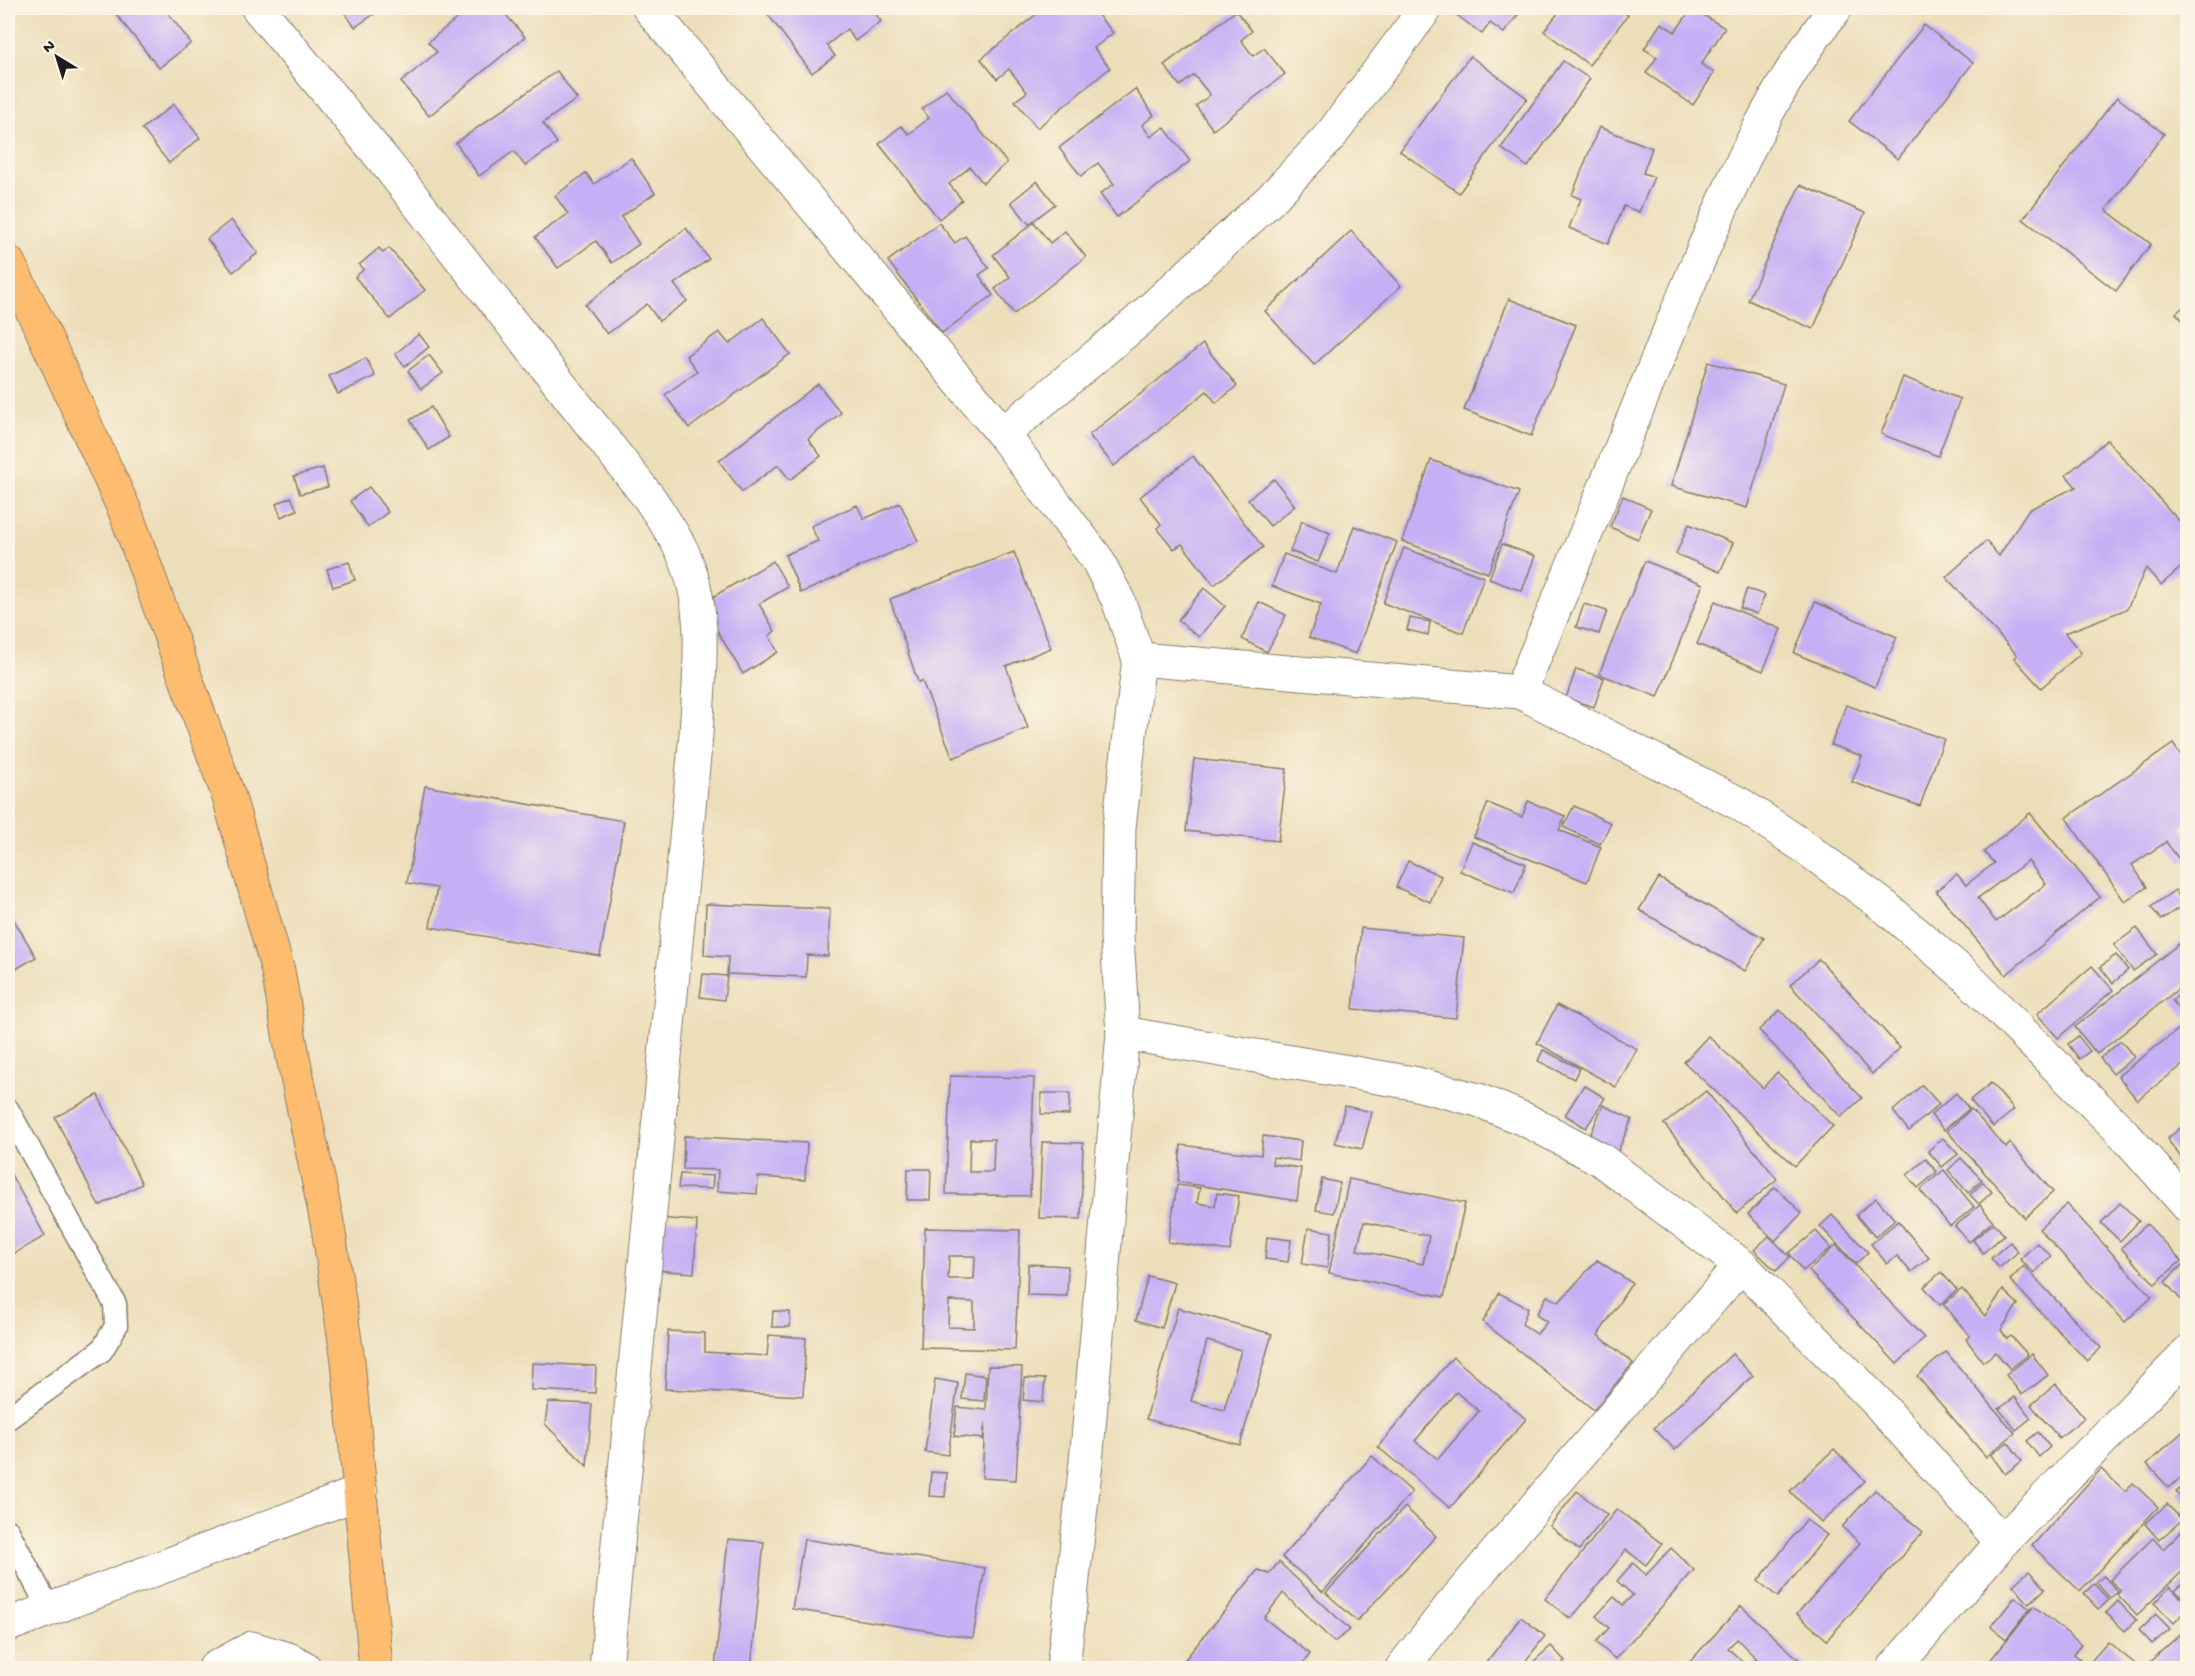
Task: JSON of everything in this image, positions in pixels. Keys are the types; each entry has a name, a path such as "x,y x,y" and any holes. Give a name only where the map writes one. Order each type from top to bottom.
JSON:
{"highway":[{"path":"8,262 42,330 125,511 229,797 278,971 328,1227 348,1361 376,1668"}],"street":[{"path":"258,8 387,163 650,499 682,552 699,604 700,655 696,735 606,1668"},
{"path":"649,8 1003,434 1097,559 1118,600 1139,660 1119,827 1117,936 1123,1033 1086,1462 1063,1668"},
{"path":"1003,434 1137,322 1270,200 1331,135 1426,8"},
{"path":"1520,692 1734,177 1783,86 1819,28 1836,8"},
{"path":"1139,660 1520,692 1740,804 1803,846 1884,906 1965,975 2123,1133 2187,1206"},
{"path":"1123,1033 1413,1083 1478,1100 1526,1120 1600,1159 1742,1265 1878,1403 2002,1542"},
{"path":"1402,1668 1450,1607 1742,1265"},
{"path":"1894,1668 2002,1542 2187,1353"},
{"path":"8,1625 361,1492"},
{"path":"215,1668 252,1648 291,1660 305,1668"}],"lane":[{"path":"8,1110 115,1304 116,1326 102,1350 8,1418"},
{"path":"8,1531 49,1609"}],"building":[{"path":"111,8 164,8 191,43 159,68"},
{"path":"341,8 383,8 355,27"},
{"path":"470,8 500,8 525,37 429,116 401,82 437,52 428,42"},
{"path":"763,8 871,8 881,21 855,41 847,29 827,45 835,56 812,73"},
{"path":"1044,8 1092,8 1113,33 1094,48 1110,68 1037,128 1015,101 1027,92 1009,69 997,79 981,59"},
{"path":"1452,8 1523,8 1504,33 1490,23 1482,34 1450,10"},
{"path":"1562,8 1618,8 1628,15 1589,65 1544,31"},
{"path":"1692,8 1725,28 1701,64 1714,73 1693,105 1646,73 1657,57 1644,49 1661,23 1675,32"},
{"path":"1236,11 1252,31 1241,40 1253,56 1264,48 1285,74 1213,130 1196,106 1210,95 1194,75 1180,86 1164,65"},
{"path":"1924,25 1973,63 1898,159 1849,121"},
{"path":"1470,56 1527,98 1459,193 1400,151"},
{"path":"1563,61 1590,79 1528,167 1501,148"},
{"path":"557,71 577,99 543,123 557,143 525,166 514,151 479,176 456,143"},
{"path":"946,89 1007,163 983,183 970,167 949,184 962,200 939,219 879,144 901,126 909,134 929,118 922,109"},
{"path":"1135,89 1154,115 1142,125 1151,137 1164,127 1190,161 1117,217 1100,194 1114,184 1098,163 1081,176 1059,148"},
{"path":"2117,97 2164,134 2106,210 2151,244 2116,291 2023,219"},
{"path":"174,104 200,138 169,163 142,129"},
{"path":"1599,127 1652,148 1643,173 1654,177 1639,212 1624,206 1608,244 1569,228 1581,199 1572,195"},
{"path":"631,158 655,193 621,217 639,244 612,263 596,241 558,268 535,237 568,214 555,196 586,173 594,184"},
{"path":"1037,181 1055,204 1029,224 1011,202"},
{"path":"1800,185 1865,213 1813,329 1748,300"},
{"path":"231,220 258,253 233,272 207,239"},
{"path":"1034,222 1050,243 1065,231 1086,257 1014,314 995,289 1010,277 993,255"},
{"path":"939,223 955,243 965,236 989,268 979,275 993,295 942,333 888,261"},
{"path":"686,228 709,259 674,284 687,301 659,321 647,304 607,334 585,305"},
{"path":"1351,231 1401,286 1314,365 1265,311"},
{"path":"379,248 383,253 389,248 425,290 390,319 355,277 364,269 359,265"},
{"path":"1509,299 1576,325 1531,436 1464,410"},
{"path":"2188,303 2188,326 2176,313"},
{"path":"763,318 790,354 689,428 665,395 697,371 686,356 719,332 729,344"},
{"path":"419,334 429,347 405,366 395,354"},
{"path":"1203,344 1237,386 1216,403 1207,391 1114,466 1089,435"},
{"path":"429,355 443,373 421,389 408,371"},
{"path":"366,358 375,376 338,394 329,376"},
{"path":"1708,362 1784,384 1747,508 1671,486"},
{"path":"1903,377 1960,399 1938,456 1881,434"},
{"path":"818,384 841,413 808,439 821,456 790,480 778,465 742,492 719,461"},
{"path":"431,407 449,437 429,450 410,420"},
{"path":"2107,440 2188,531 2188,561 2161,585 2146,568 2127,609 2065,633 2081,653 2041,688 2014,658 2017,655 1946,577 1986,541 1999,556 2028,510 2076,487 2066,475"},
{"path":"1193,456 1263,547 1214,585 1182,544 1174,549 1157,528 1161,524 1140,497"},
{"path":"1431,460 1519,492 1488,573 1402,541"},
{"path":"323,468 328,487 300,494 294,476"},
{"path":"2188,472 2188,487 2181,476"},
{"path":"1274,479 1295,506 1270,526 1248,499"},
{"path":"369,487 388,512 368,527 350,501"},
{"path":"1623,496 1651,509 1638,539 1610,527"},
{"path":"291,497 297,510 281,517 276,504"},
{"path":"900,503 918,541 801,593 785,555 818,541 811,526 857,505 864,519"},
{"path":"1302,521 1330,533 1318,562 1290,551"},
{"path":"1689,524 1733,543 1720,572 1676,554"},
{"path":"1354,526 1397,542 1356,654 1309,637 1321,604 1272,586 1284,554 1337,574"},
{"path":"1502,544 1535,556 1522,591 1489,579"},
{"path":"1404,548 1484,577 1463,633 1383,603"},
{"path":"1014,552 1051,648 1006,666 1028,728 953,758 922,681 918,682 890,599"},
{"path":"773,561 788,587 759,604 775,631 769,636 778,652 743,674 701,604"},
{"path":"1645,561 1703,584 1658,697 1599,674"},
{"path":"349,562 355,580 333,587 327,569"},
{"path":"1204,588 1225,606 1199,637 1178,620"},
{"path":"1747,589 1765,595 1757,614 1740,608"},
{"path":"1715,601 1781,629 1763,671 1697,644"},
{"path":"1259,602 1286,615 1267,652 1242,639"},
{"path":"1815,602 1897,637 1875,687 1794,653"},
{"path":"1584,604 1607,611 1599,634 1576,627"},
{"path":"1410,618 1430,622 1428,635 1407,630"},
{"path":"1576,669 1604,678 1594,707 1566,698"},
{"path":"1846,705 1944,739 1920,806 1852,782 1862,756 1831,745"},
{"path":"2173,744 2188,765 2188,823 2181,827 2188,837 2188,859 2182,863 2166,842 2132,865 2147,887 2125,902 2066,818"},
{"path":"1194,759 1287,769 1278,841 1186,831"},
{"path":"425,786 624,821 600,956 430,927 437,888 407,883"},
{"path":"1528,801 1565,816 1559,830 1601,847 1587,882 1474,837 1488,803 1522,817"},
{"path":"1574,806 1611,823 1600,844 1563,827"},
{"path":"2030,813 2100,897 2006,975 1936,891 1957,874 1966,885 1994,863 1984,852","holes":["2028,861 2046,884 1996,922 1978,898"]},
{"path":"1472,842 1526,864 1514,893 1460,871"},
{"path":"1408,861 1441,876 1430,902 1396,887"},
{"path":"1659,878 1764,938 1745,971 1639,910"},
{"path":"2175,890 2184,904 2161,920 2151,907"},
{"path":"706,904 830,909 828,956 807,955 806,977 727,974 728,957 704,955"},
{"path":"8,910 36,957 8,974"},
{"path":"1361,928 1464,938 1456,1018 1353,1009"},
{"path":"2137,928 2157,954 2133,971 2114,945"},
{"path":"2181,942 2188,949 2188,981 2097,1054 2075,1027"},
{"path":"2116,955 2128,970 2113,983 2100,967"},
{"path":"1819,959 1900,1048 1872,1074 1790,985"},
{"path":"2092,966 2113,990 2058,1038 2037,1014"},
{"path":"703,974 727,976 724,1000 700,997"},
{"path":"2188,989 2188,1016 2185,1018 2172,1000"},
{"path":"1557,1005 1637,1049 1616,1087 1537,1043"},
{"path":"1780,1010 1862,1098 1841,1117 1759,1030"},
{"path":"2188,1022 2188,1061 2137,1100 2118,1076"},
{"path":"1708,1036 1763,1088 1777,1072 1833,1126 1795,1166 1684,1062"},
{"path":"2078,1036 2090,1051 2079,1059 2068,1044"},
{"path":"2121,1041 2134,1057 2113,1074 2100,1058"},
{"path":"1543,1050 1579,1068 1574,1079 1538,1061"},
{"path":"950,1076 1034,1078 1030,1196 946,1194","holes":["970,1139 994,1139 993,1172 969,1172"]},
{"path":"1991,1083 2014,1110 1993,1127 1970,1100"},
{"path":"1584,1085 1605,1098 1586,1128 1565,1115"},
{"path":"1922,1085 1939,1104 1909,1131 1893,1111"},
{"path":"1706,1091 1777,1179 1737,1213 1664,1124"},
{"path":"1041,1093 1070,1093 1069,1115 1041,1114"},
{"path":"1956,1093 1969,1109 1944,1130 1931,1115"},
{"path":"98,1095 142,1184 99,1206 55,1117"},
{"path":"1603,1105 1632,1119 1617,1153 1588,1140"},
{"path":"1345,1106 1372,1112 1362,1149 1335,1143"},
{"path":"1971,1109 2006,1148 2010,1143 2053,1192 2025,1218 1947,1131"},
{"path":"2183,1126 2188,1132 2188,1161 2185,1163 2167,1139"},
{"path":"684,1136 807,1143 805,1180 758,1177 757,1194 717,1191 718,1170 683,1169"},
{"path":"1263,1136 1301,1141 1299,1161 1273,1157 1272,1164 1301,1168 1297,1201 1178,1182 1181,1145 1261,1155"},
{"path":"1943,1138 1958,1154 1942,1167 1928,1151"},
{"path":"1042,1142 1083,1143 1081,1219 1039,1218"},
{"path":"1961,1158 1982,1180 1968,1193 1948,1170"},
{"path":"1926,1159 1937,1172 1918,1188 1907,1175"},
{"path":"8,1169 45,1236 8,1257"},
{"path":"908,1169 931,1169 930,1200 907,1200"},
{"path":"1944,1170 1974,1207 1950,1226 1920,1190"},
{"path":"680,1174 713,1176 712,1189 678,1188"},
{"path":"1322,1179 1340,1183 1334,1213 1316,1210"},
{"path":"1349,1179 1465,1203 1444,1297 1329,1273","holes":["1364,1222 1429,1236 1423,1264 1357,1250"]},
{"path":"1983,1182 1992,1192 1979,1204 1970,1195"},
{"path":"1177,1185 1200,1188 1197,1203 1215,1206 1217,1193 1239,1196 1230,1251 1168,1242"},
{"path":"1775,1187 1802,1213 1775,1241 1748,1214"},
{"path":"1876,1198 1895,1220 1875,1237 1856,1215"},
{"path":"2120,1203 2139,1221 2120,1241 2101,1223"},
{"path":"2067,1204 2152,1297 2125,1322 2039,1229"},
{"path":"1980,1205 1993,1221 1969,1242 1955,1226"},
{"path":"1832,1215 1868,1252 1856,1264 1820,1226"},
{"path":"657,1218 697,1221 694,1273 654,1270"},
{"path":"1898,1221 1929,1258 1911,1272 1897,1256 1887,1264 1871,1244"},
{"path":"1994,1223 2004,1235 1983,1253 1973,1240"},
{"path":"2147,1224 2181,1261 2155,1284 2121,1248"},
{"path":"925,1228 1020,1230 1015,1350 921,1348","holes":["949,1256 975,1256 974,1279 948,1279","949,1301 974,1302 974,1328 948,1327"]},
{"path":"1308,1228 1332,1232 1327,1268 1302,1264"},
{"path":"1816,1231 1831,1248 1803,1271 1789,1253"},
{"path":"1769,1236 1790,1257 1776,1271 1754,1250"},
{"path":"1267,1237 1291,1240 1288,1262 1265,1259"},
{"path":"2010,1242 2018,1252 1999,1268 1991,1258"},
{"path":"2037,1243 2051,1256 2034,1273 2020,1259"},
{"path":"1836,1245 1924,1338 1897,1364 1809,1271"},
{"path":"1597,1260 1632,1283 1598,1335 1633,1363 1594,1410 1483,1322 1499,1293 1528,1308 1522,1324 1537,1334 1547,1322 1536,1315 1547,1296 1559,1302"},
{"path":"2184,1263 2188,1267 2188,1296 2182,1301 2165,1282"},
{"path":"1028,1264 1068,1266 1067,1296 1027,1295"},
{"path":"2024,1266 2101,1348 2087,1361 2010,1280"},
{"path":"1941,1272 1957,1290 1940,1305 1924,1287"},
{"path":"1148,1276 1175,1283 1162,1328 1136,1320"},
{"path":"1962,1289 1985,1316 2003,1290 2018,1304 2001,1330 2007,1339 2011,1336 2028,1355 2010,1369 1996,1352 1983,1362 1966,1339 1970,1336 1943,1304"},
{"path":"1178,1308 1272,1334 1240,1445 1146,1419","holes":["1207,1341 1241,1350 1224,1410 1191,1401"]},
{"path":"773,1311 790,1312 790,1327 772,1327"},
{"path":"668,1331 705,1333 705,1352 767,1356 769,1335 806,1338 803,1396 665,1389"},
{"path":"1946,1352 2015,1433 1986,1457 1917,1376"},
{"path":"1732,1354 1753,1376 1675,1450 1654,1428"},
{"path":"2032,1354 2048,1375 2022,1395 2006,1375"},
{"path":"1453,1357 1526,1419 1450,1508 1378,1447","holes":["1456,1392 1479,1411 1438,1459 1415,1441"]},
{"path":"532,1363 596,1366 595,1393 531,1390"},
{"path":"988,1366 1022,1367 1016,1480 982,1478 985,1422 983,1439 954,1436 957,1407 986,1410"},
{"path":"965,1373 986,1376 984,1401 962,1399"},
{"path":"1025,1378 1045,1379 1043,1402 1023,1400"},
{"path":"935,1379 958,1383 948,1455 925,1452"},
{"path":"2056,1384 2084,1418 2059,1438 2031,1405"},
{"path":"2015,1397 2031,1418 2016,1430 1999,1409"},
{"path":"548,1402 592,1404 587,1466 545,1424"},
{"path":"2188,1427 2188,1471 2169,1488 2147,1464"},
{"path":"2038,1432 2050,1447 2039,1457 2027,1441"},
{"path":"2008,1442 2022,1461 2005,1474 1991,1455"},
{"path":"1834,1449 1865,1481 1821,1523 1790,1491"},
{"path":"1372,1456 1412,1492 1323,1592 1282,1557"},
{"path":"2101,1469 2125,1491 2133,1483 2158,1507 2080,1591 2032,1546"},
{"path":"931,1472 947,1473 945,1497 929,1496"},
{"path":"2188,1483 2188,1507 2176,1492"},
{"path":"1875,1490 1923,1532 1827,1640 1797,1614 1860,1543 1842,1527"},
{"path":"1577,1491 1607,1515 1579,1550 1550,1526"},
{"path":"2167,1504 2182,1520 2159,1540 2145,1524"},
{"path":"1405,1507 1436,1536 1357,1621 1326,1593"},
{"path":"1617,1509 1662,1544 1646,1565 1626,1550 1571,1619 1545,1599"},
{"path":"1806,1520 1827,1535 1778,1597 1758,1581"},
{"path":"2188,1525 2188,1566 2137,1615 2117,1594 2121,1591 2110,1580 2153,1538 2163,1549"},
{"path":"728,1539 764,1542 751,1668 715,1668"},
{"path":"804,1539 985,1568 973,1638 792,1609"},
{"path":"1671,1548 1694,1570 1615,1659 1596,1642 1609,1628 1596,1616 1614,1597 1623,1605 1633,1595 1617,1581 1633,1563 1646,1575"},
{"path":"1279,1562 1350,1630 1334,1642 1283,1593 1264,1618 1310,1654 1300,1668 1178,1668 1258,1570 1269,1574"},
{"path":"2029,1571 2045,1589 2029,1604 2013,1585"},
{"path":"2104,1576 2118,1592 2110,1598 2096,1582"},
{"path":"2188,1578 2188,1602 2175,1591"},
{"path":"2094,1584 2109,1600 2099,1609 2084,1593"},
{"path":"2170,1587 2188,1605 2188,1609 2174,1623 2154,1603"},
{"path":"2015,1597 2030,1609 2006,1639 1991,1627"},
{"path":"2118,1601 2136,1620 2125,1631 2106,1613"},
{"path":"1741,1606 1808,1668 1749,1668 1684,1668","holes":["1737,1639 1757,1659 1749,1668 1728,1648"]},
{"path":"2034,1606 2082,1645 2074,1654 2080,1659 2072,1668 1984,1668"},
{"path":"2156,1614 2170,1629 2152,1644 2139,1630"},
{"path":"1521,1617 1545,1636 1520,1668 1482,1668"},
{"path":"2188,1627 2188,1668 2143,1668"},
{"path":"2108,1642 2134,1663 2129,1668 2085,1668"},
{"path":"1551,1646 1565,1661 1557,1668 1539,1668 1533,1662"}]}
